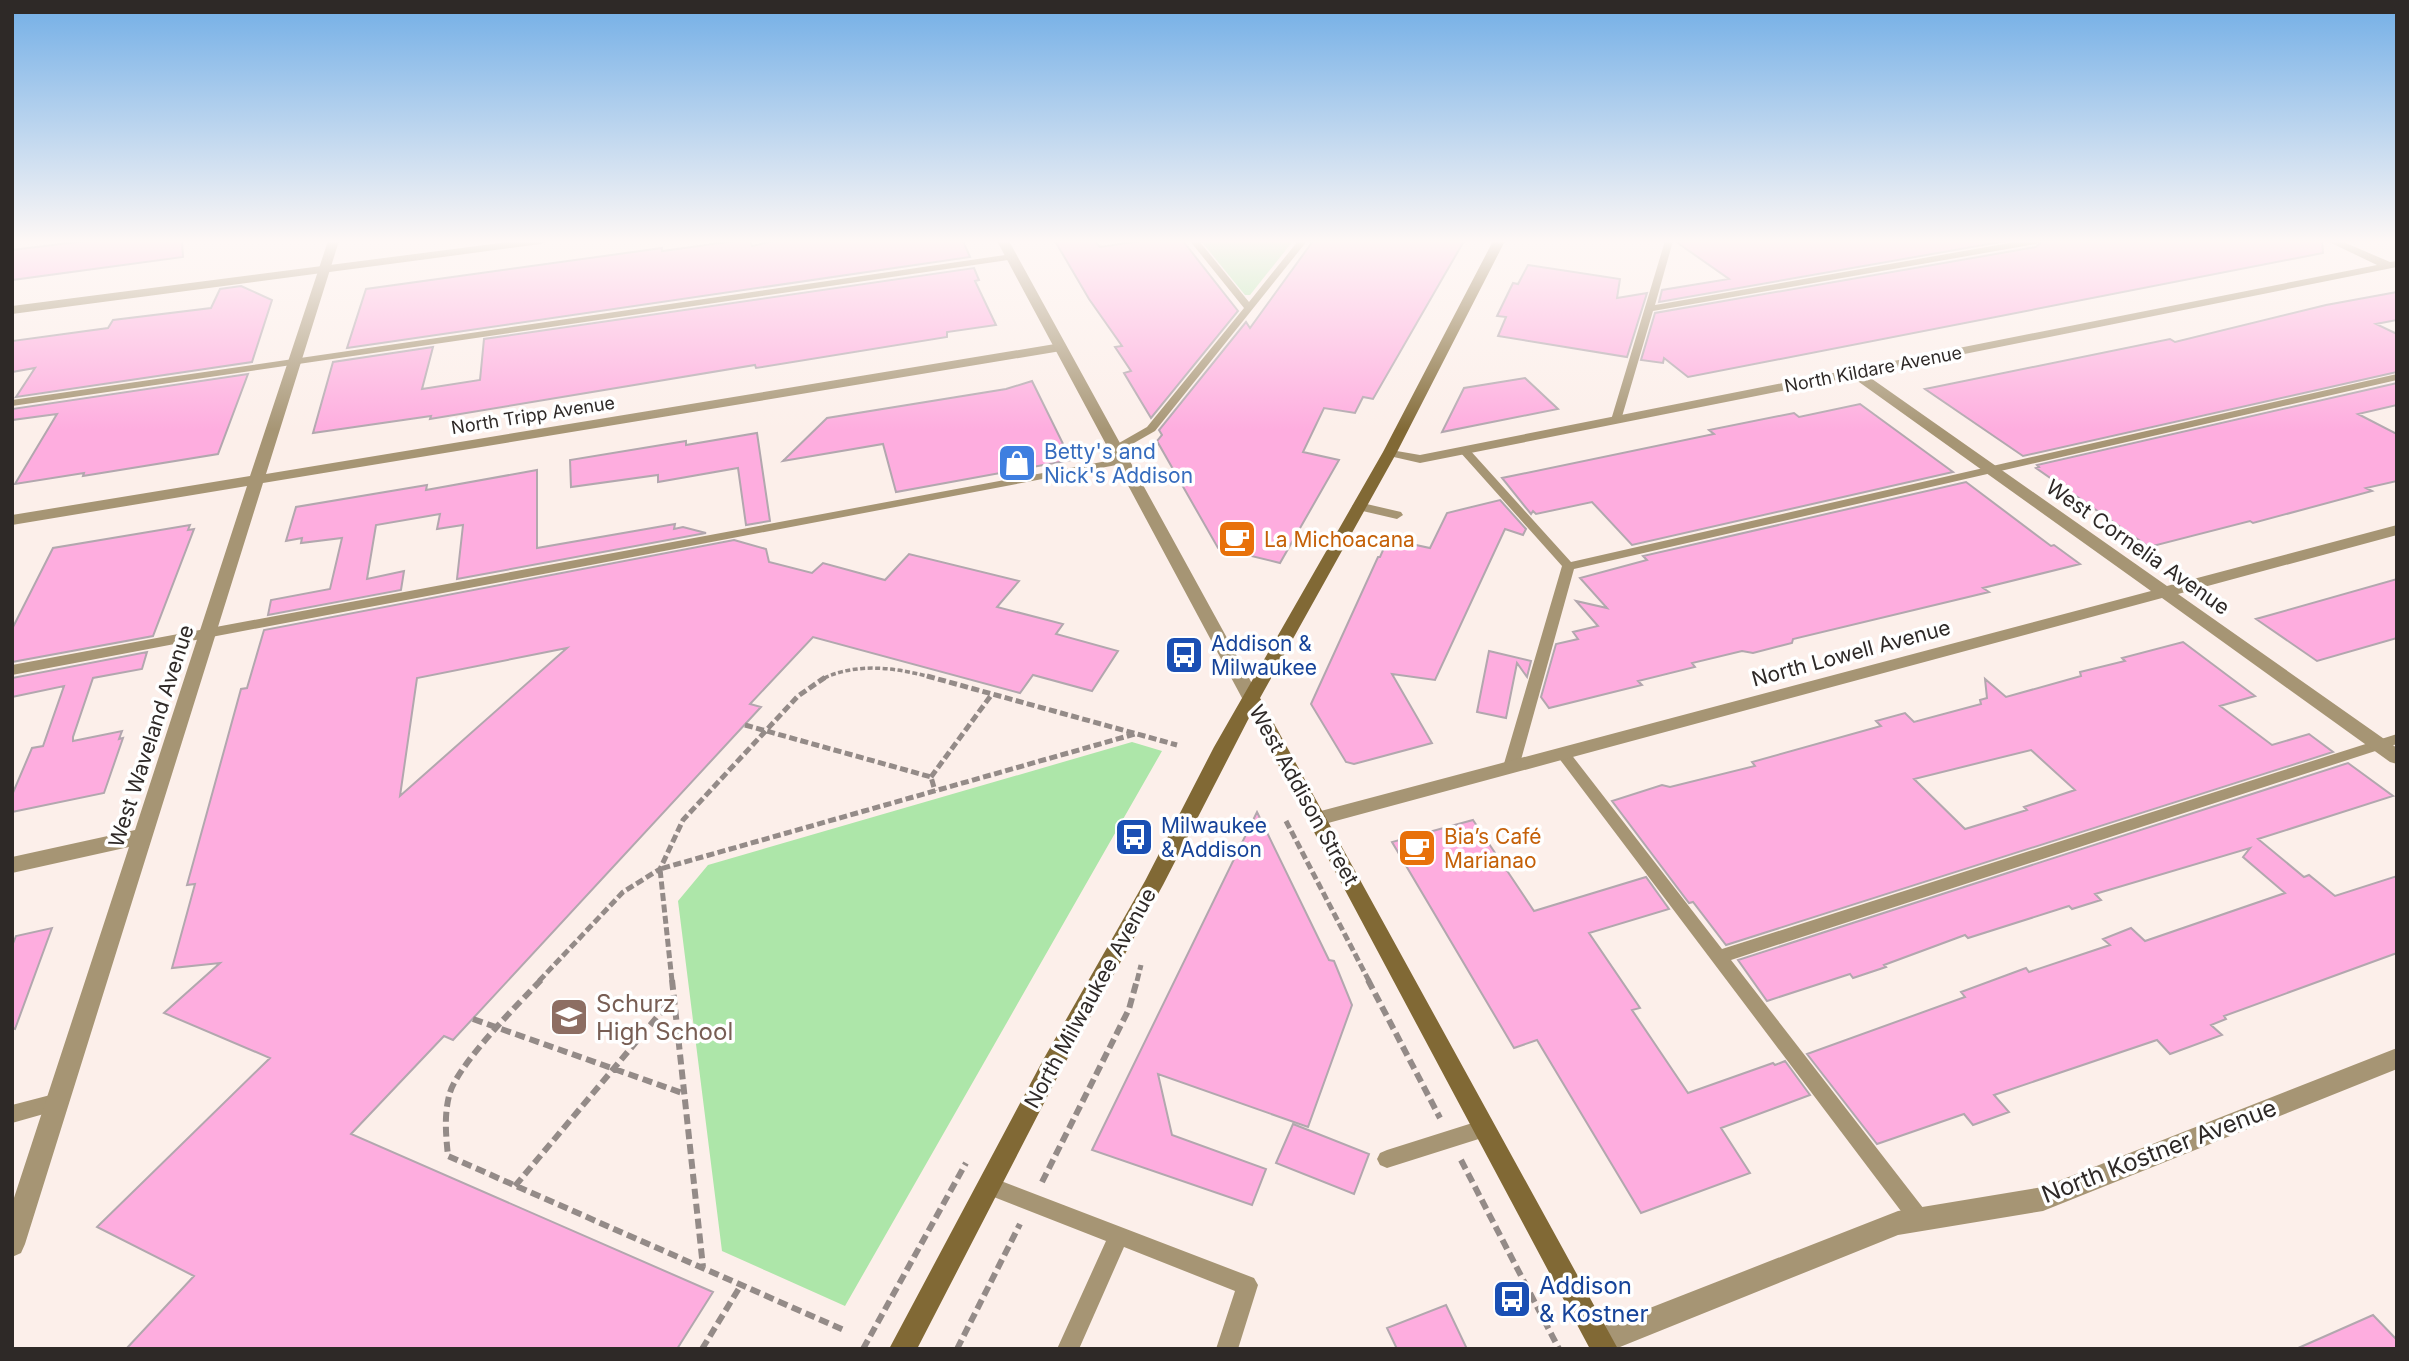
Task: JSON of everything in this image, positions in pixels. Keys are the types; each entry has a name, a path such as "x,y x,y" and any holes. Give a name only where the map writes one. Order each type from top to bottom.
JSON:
{"main road":[{"name":"North Milwaukee Avenue","path":"902,1349 988,1185 1153,885 1223,747 1390,452 1466,305"},
{"name":"West Addison Street","path":"1251,698 1603,1345"}],"street":[{"path":"12,310 54,305"},
{"name":"West Waveland Avenue","path":"12,1244 313,305"},
{"name":"West Addison Street","path":"1038,305 1251,698"},
{"name":"North Kildare Avenue","path":"1390,452 1420,458 1464,450 2200,305"},
{"name":"North Tripp Avenue","path":"12,520 1061,347"},
{"name":"West Cornelia Avenue","path":"1855,373 2397,757"},
{"name":"North Lowell Avenue","path":"1317,819 2397,530"},
{"path":"12,865 143,836"},
{"name":"North Kostner Avenue","path":"1603,1345 1898,1223 2043,1199 2397,1058"}],"lane":[{"path":"12,403 687,305"},
{"path":"1246,305 1249,308"},
{"path":"12,670 1120,455 1151,429 1252,305"},
{"path":"1616,420 1650,305"},
{"path":"1649,309 1675,305"},
{"path":"1569,566 2397,377"},
{"path":"1464,450 1569,566"},
{"path":"1358,506 1397,515"},
{"path":"1511,767 1569,566"},
{"path":"1718,957 2397,739"},
{"path":"1562,753 1920,1220"},
{"path":"12,1114 58,1102"},
{"path":"1387,1159 1485,1128"},
{"path":"988,1185 1247,1285 1227,1349"},
{"path":"1068,1349 1119,1236"}],"path":[{"path":"704,1268 660,869 683,820 798,696 827,676 874,667 909,671 1177,746"},
{"path":"931,776 992,694"},
{"path":"745,725 931,776"},
{"path":"846,1331 449,1156 445,1127 449,1093 469,1061 496,1029 623,892 660,869 1135,734"},
{"path":"931,776 935,791"},
{"path":"1284,816 1559,1349"},
{"path":"957,1349 1129,1009 1141,964 1147,952"},
{"path":"515,1186 673,997"},
{"path":"473,1018 496,1029 685,1094"},
{"path":"702,1349 741,1285"}],"green space":[{"path":"1132,742 1162,751 845,1306 722,1251 678,901 708,865"}],"building":[{"path":"213,305 271,305 252,362 16,397 35,368 12,372 12,341 108,328 113,320 211,308"},
{"path":"361,305 645,305 347,348"},
{"path":"722,305 986,305 996,325 947,332 947,337 756,368 755,365 430,419 431,416 313,433 333,362 433,347 422,389 480,380 484,339"},
{"path":"1093,305 1233,305 1238,311 1151,418 1124,373 1131,371 1115,347 1122,346"},
{"path":"1267,305 1427,305 1373,399 1363,397 1355,413 1324,408 1303,452 1339,460 1280,563 1218,548 1157,441 1162,435 1159,430 1246,322 1250,328"},
{"path":"1503,305 1643,305 1627,357 1498,336 1506,317 1497,316"},
{"path":"1704,305 2059,305 1688,377 1664,358 1663,363 1641,360 1655,313"},
{"path":"2326,305 2397,305 2397,320 2376,324 2397,334 2397,372 2023,456 1925,389 2170,339 2175,342"},
{"path":"248,374 218,454 15,484 57,414 12,420 12,409"},
{"path":"1525,378 1558,409 1442,432 1464,388"},
{"path":"1032,381 1071,460 896,492 883,444 783,461 827,418 1006,389"},
{"path":"2397,383 2397,405 2358,414 2397,434 2397,481 2366,488 2372,491 2253,523 2250,521 2149,547 2036,468 2039,467 2037,465"},
{"path":"1860,404 1953,472 1632,545 1592,502 1536,514 1533,511 1531,514 1502,478 1714,434 1709,430 1794,413 1799,417"},
{"path":"757,433 770,521 746,525 738,468 658,482 658,475 571,487 570,460 686,441 686,445"},
{"path":"537,470 537,548 675,524 674,529 683,527 706,533 457,579 463,525 437,529 440,514 376,525 367,579 404,571 401,590 268,615 271,600 330,589 342,538 301,543 302,538 286,541 296,507 427,485 426,490"},
{"path":"1966,482 2051,546 2054,545 2080,564 1983,588 1989,592 1793,639 1792,643 1753,653 1742,651 1692,663 1695,667 1638,681 1642,685 1549,708 1541,697 1556,644 1578,639 1573,632 1598,626 1576,601 1607,608 1580,578 1647,560 1643,556"},
{"path":"1500,500 1526,529 1523,535 1505,529 1435,680 1392,674 1432,743 1354,764 1346,762 1311,704 1388,539 1430,548 1447,513"},
{"path":"190,525 188,530 194,529 153,636 12,662 12,629 53,548"},
{"path":"734,540 766,549 769,562 812,573 823,563 885,580 909,554 1019,581 997,607 1063,624 1056,634 1118,651 1092,691 1033,675 1020,693 813,637 750,704 761,707 453,1040 444,1036 351,1134 713,1292 677,1349 126,1349 194,1276 97,1227 270,1058 164,1013 220,963 172,968 195,884 187,885 241,689 247,688 264,630","holes":["567,648 400,796 417,678"]},
{"path":"2397,579 2397,638 2317,661 2256,619"},
{"path":"2183,642 2255,696 2220,706 2272,745 2309,734 2333,752 1726,945 1693,902 1689,903 1612,801 1662,785 1670,787 1755,766 1752,762 1881,726 1876,721 1905,713 1914,722 1981,704 1980,700 1987,698 1985,679 2006,697 2081,676 2080,672 2125,661 2122,658","holes":["2031,750 2075,790 2024,807 2027,810 1965,829 1914,779"]},
{"path":"1489,651 1531,661 1527,677 1517,663 1506,718 1477,712"},
{"path":"147,652 142,669 93,678 73,737 73,741 122,731 119,739 123,738 104,793 12,812 12,795 32,748 43,746 64,686 12,697 12,678"},
{"path":"2348,763 2393,796 2258,839 2304,877 2309,875 2335,896 2397,876 2397,953 2224,1016 2226,1019 2211,1025 2222,1035 2170,1054 2157,1040 1994,1095 2009,1112 1973,1125 1964,1114 1877,1144 1807,1054 1965,997 1961,992 2026,968 2029,972 2110,945 2103,939 2131,928 2145,941 2285,893 2243,857 2250,848 2095,894 2101,900 2072,909 2069,906 1968,938 1965,935 1853,978 1850,974 1767,1001 1738,960"},
{"path":"1257,812 1329,960 1334,961 1352,1005 1308,1127 1158,1074 1172,1135 1266,1169 1252,1205 1092,1150"},
{"path":"1473,820 1534,911 1646,877 1669,909 1589,933 1640,1008 1632,1010 1688,1093 1785,1061 1810,1095 1721,1128 1750,1173 1641,1213 1537,1040 1514,1048 1392,842"},
{"path":"52,928 15,1029 12,1028 12,946 16,936"},
{"path":"1293,1124 1369,1154 1354,1194 1276,1163"},
{"path":"1446,1305 1467,1349 1397,1349 1387,1328"},
{"path":"2373,1315 2397,1340 2397,1349 2296,1349"}],"place":[{"name":"Betty's and Nick's Addison","path":"1017,463"},
{"name":"La Michoacana","path":"1237,539"},
{"name":"Addison & Milwaukee","path":"1184,655"},
{"name":"Milwaukee & Addison","path":"1134,837"},
{"name":"Bia’s Café Marianao","path":"1417,848"},
{"name":"Schurz High School","path":"569,1017"},
{"name":"Addison & Kostner","path":"1512,1299"}]}
